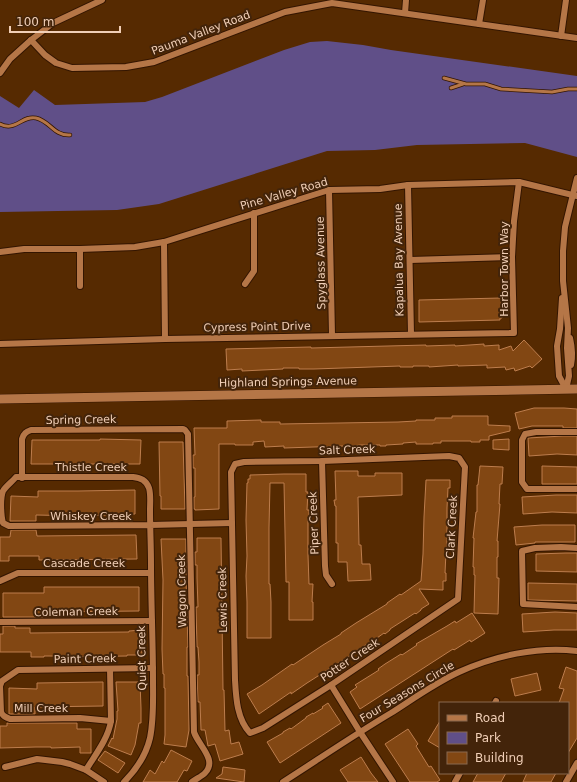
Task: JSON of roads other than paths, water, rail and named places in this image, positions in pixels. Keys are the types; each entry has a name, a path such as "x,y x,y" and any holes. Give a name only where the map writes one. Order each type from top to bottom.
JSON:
{"street":[{"path":"0,74 10,59 30,40 53,23 102,0"},
{"path":"404,13 406,0"},
{"path":"479,24 483,0"},
{"path":"561,36 566,0"},
{"name":"Pauma Valley Road","path":"30,40 45,55 56,63 72,68 126,67 154,62 285,12 332,2 577,38"},
{"path":"566,389 559,376 557,346 560,329 565,226 575,195 577,178"},
{"name":"Pine Valley Road","path":"0,252 24,249 135,247 164,242 329,190 380,189 408,185 519,182 575,195"},
{"name":"Harbor Town Way","path":"514,333 512,257 514,221 519,182"},
{"name":"Kapalua Bay Avenue","path":"408,185 411,334"},
{"name":"Spyglass Avenue","path":"329,190 332,335"},
{"path":"245,284 254,271 254,213"},
{"path":"164,242 165,339"},
{"path":"80,249 80,286"},
{"path":"410,260 512,257"},
{"path":"563,281 569,339 567,348 569,376 566,389"},
{"name":"Cypress Point Drive","path":"0,344 332,335 514,333"},
{"path":"558,340 569,339"},
{"name":"Highland Springs Avenue","path":"0,399 577,389"},
{"name":"Spring Creek","path":"19,477 23,434 31,430 183,428"},
{"name":"Wagon Creek","path":"183,428 188,434 189,438 194,732 197,740 206,752 210,761 210,765 206,772 192,782"},
{"path":"577,432 536,432 525,434 522,440 522,482 527,488 577,489"},
{"name":"Salt Creek","path":"234,464 244,462 322,461 449,456 459,458"},
{"name":"Clark Creek","path":"458,599 465,467 459,458"},
{"name":"Piper Creek","path":"322,461 325,566 326,575 332,584"},
{"name":"Lewis Creek","path":"234,464 230,472 236,698 244,726 250,732"},
{"name":"Whiskey Creek","path":"19,477 3,490 1,518 3,523 6,525 150,525 232,523"},
{"name":"Thistle Creek","path":"19,477 138,477 145,482 148,487 150,525"},
{"name":"Quiet Creek","path":"124,782 141,761 146,750 150,737 153,717 150,525"},
{"path":"577,548 535,548 522,551 523,604 577,607"},
{"name":"Cascade Creek","path":"0,581 18,573 151,573"},
{"name":"Potter Creek","path":"250,732 263,728 331,685 458,599"},
{"name":"Coleman Creek","path":"0,622 152,621"},
{"name":"Four Seasons Circle","path":"283,782 434,685 458,672 483,662 522,653 542,650 577,651"},
{"name":"Paint Creek","path":"18,670 153,668"},
{"path":"86,770 104,741 110,727 110,669"},
{"name":"Mill Creek","path":"18,670 2,681 0,686 1,712 3,716 10,719 80,718 110,721"},
{"path":"331,685 393,782"},
{"path":"5,767 37,759 45,760 70,764 86,770 104,782"},
{"path":"566,782 577,763"}],"lane":[{"path":"444,78 463,84 485,84 501,89 541,92 577,89"},
{"path":"451,88 463,84"},
{"path":"0,124 10,126 26,119 36,118 52,127 57,133 70,135"}]}
